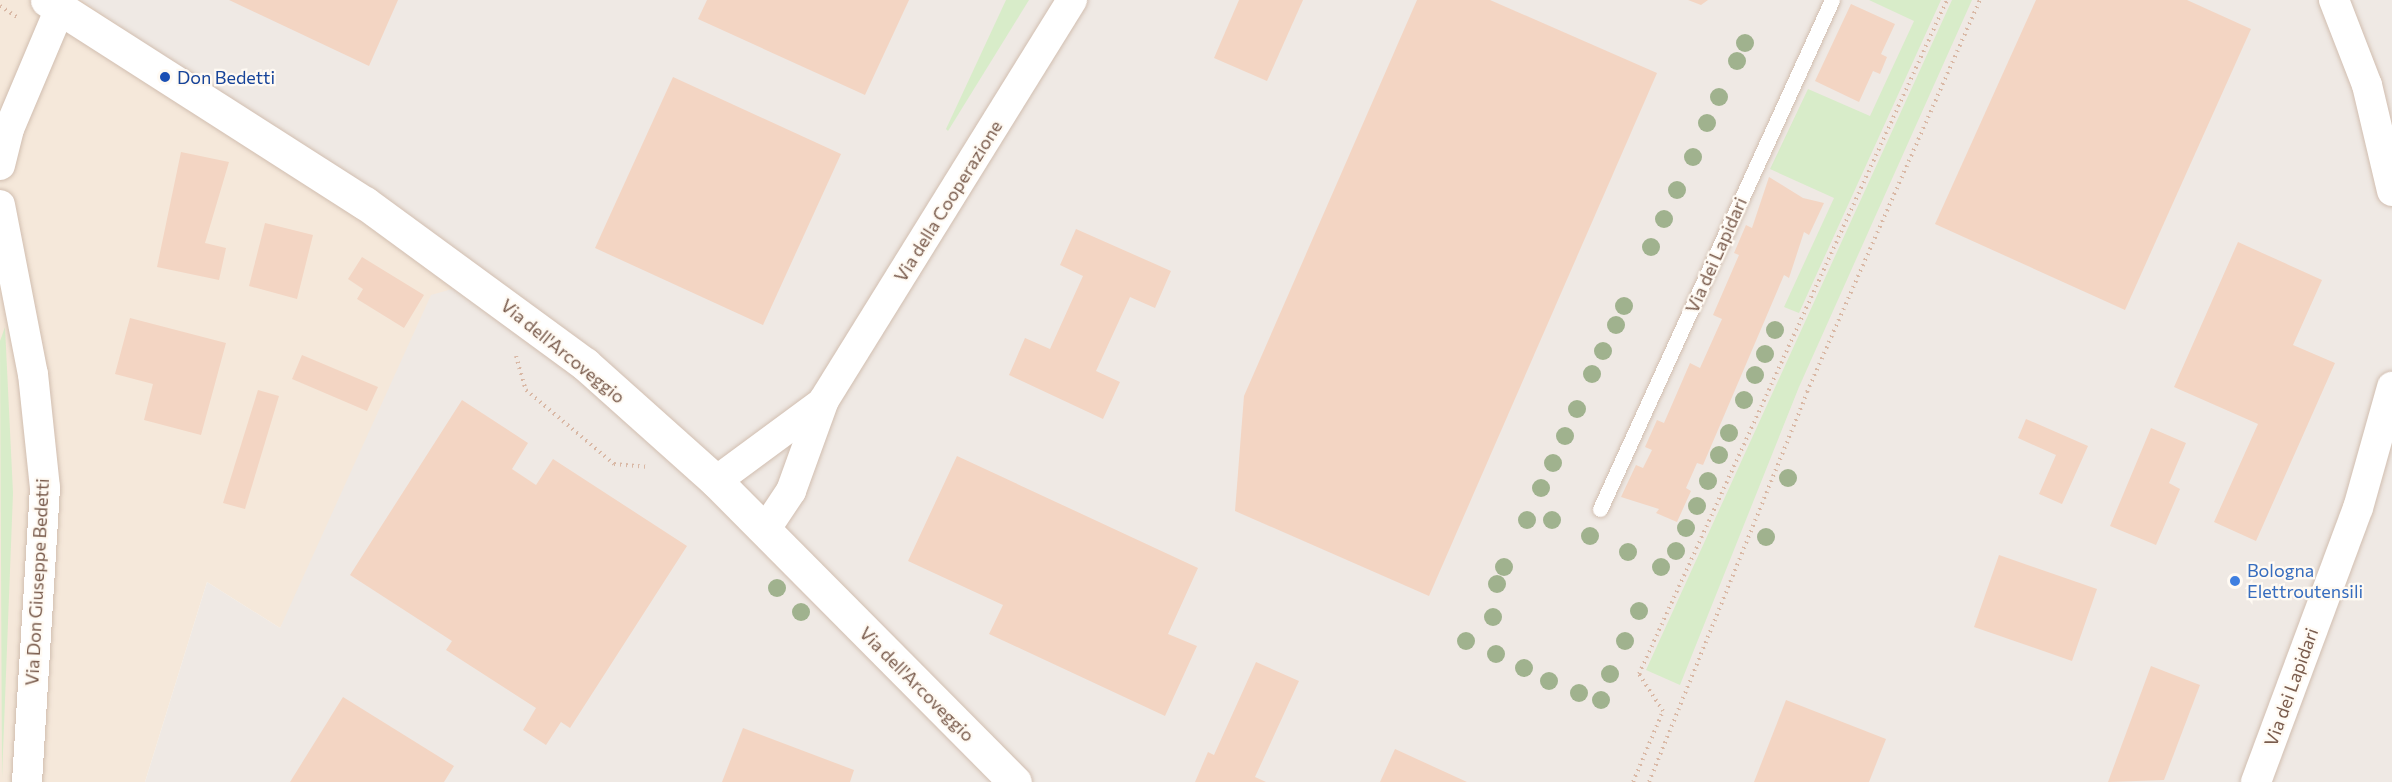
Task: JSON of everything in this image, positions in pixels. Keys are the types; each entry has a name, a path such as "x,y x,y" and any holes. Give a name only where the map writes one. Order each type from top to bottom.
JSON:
{"street":[{"name":"Via della Cooperazione","path":"765,530 791,490 824,400 1072,0"},
{"path":"2334,0 2367,85 2391,184"},
{"path":"0,165 9,129 53,4"},
{"name":"Via dell'Arcoveggio","path":"53,4 475,280 585,364 716,481 1015,782"},
{"name":"Via Don Giuseppe Bedetti","path":"0,205 33,374 45,488 27,782"},
{"name":"Via dei Lapidari","path":"2256,782 2358,508 2392,387"},
{"name":"Via della Cooperazione","path":"716,481 824,400"}],"lane":[{"name":"Via dei Lapidari","path":"1600,509 1832,0"}],"path":[{"path":"1633,782 1663,711 1639,674 1947,0"},
{"path":"1649,782 1808,392 1980,0"},
{"path":"515,350 526,390 614,464 657,467"}],"shaded area":[{"path":"0,0 81,0 492,277 280,628 207,582 145,782 0,782"},
{"path":"81,0 2392,0 2392,782 145,782 207,582 280,628 431,295 491,278"}],"green space":[{"path":"1006,0 1029,0 948,131 946,129"},
{"path":"1869,0 1941,0 1799,313 1784,307 1834,198 1770,169 1808,89 1870,116 1914,21"},
{"path":"1952,0 1972,0 1799,387 1680,685 1646,670"},
{"path":"5,327 13,493 2,778 0,341"}],"building":[{"path":"229,0 398,0 369,66"},
{"path":"707,0 909,0 865,95 698,19"},
{"path":"1239,0 1303,0 1267,81 1214,58"},
{"path":"1417,0 1490,0 1657,73 1429,596 1235,511 1244,396"},
{"path":"1688,0 1708,0 1701,5"},
{"path":"2036,0 2187,0 2251,29 2125,310 1935,224"},
{"path":"1851,4 1895,24 1881,54 1887,57 1880,74 1873,71 1859,102 1815,81"},
{"path":"673,77 841,154 763,325 595,248"},
{"path":"181,152 229,162 205,243 226,248 219,280 157,267"},
{"path":"1769,177 1803,198 1824,203 1809,235 1804,232 1789,278 1784,275 1703,465 1697,463 1686,488 1691,491 1677,522 1656,513 1659,509 1621,497 1636,465 1643,468 1652,450 1645,447 1657,420 1664,423 1690,363 1700,368 1722,319 1713,315 1739,255 1734,253 1746,225 1752,228"},
{"path":"265,223 313,235 297,299 249,286"},
{"path":"1076,229 1171,271 1155,308 1130,297 1096,371 1120,382 1103,419 1009,375 1025,338 1050,349 1083,276 1060,265"},
{"path":"2238,242 2322,280 2293,345 2335,363 2256,541 2214,522 2258,424 2174,387"},
{"path":"362,257 424,295 404,328 357,299 363,289 348,279"},
{"path":"130,318 226,343 201,435 144,420 153,384 115,374"},
{"path":"302,355 378,387 367,411 292,379"},
{"path":"258,390 279,396 245,509 223,503"},
{"path":"462,400 528,443 512,469 536,485 553,459 687,546 570,728 561,722 546,745 523,730 536,708 446,650 452,641 350,575"},
{"path":"2026,419 2088,446 2062,504 2039,494 2056,455 2018,438"},
{"path":"2151,428 2186,443 2169,483 2180,489 2156,545 2110,526"},
{"path":"957,456 1198,568 1168,634 1197,646 1165,716 989,634 1003,605 908,561"},
{"path":"1999,555 2097,589 2072,661 1974,627"},
{"path":"1256,662 1299,681 1255,777 1266,782 1195,782 1208,752 1214,755"},
{"path":"2151,666 2200,685 2164,780 2108,782"},
{"path":"343,697 454,766 444,782 290,782"},
{"path":"1786,700 1886,739 1869,782 1754,782"},
{"path":"743,728 854,770 850,782 722,782"},
{"path":"1395,749 1467,782 1380,782"}],"place":[{"name":"Don Bedetti","path":"165,77"},
{"name":"Bologna Elettroutensili","path":"2235,581"}]}
